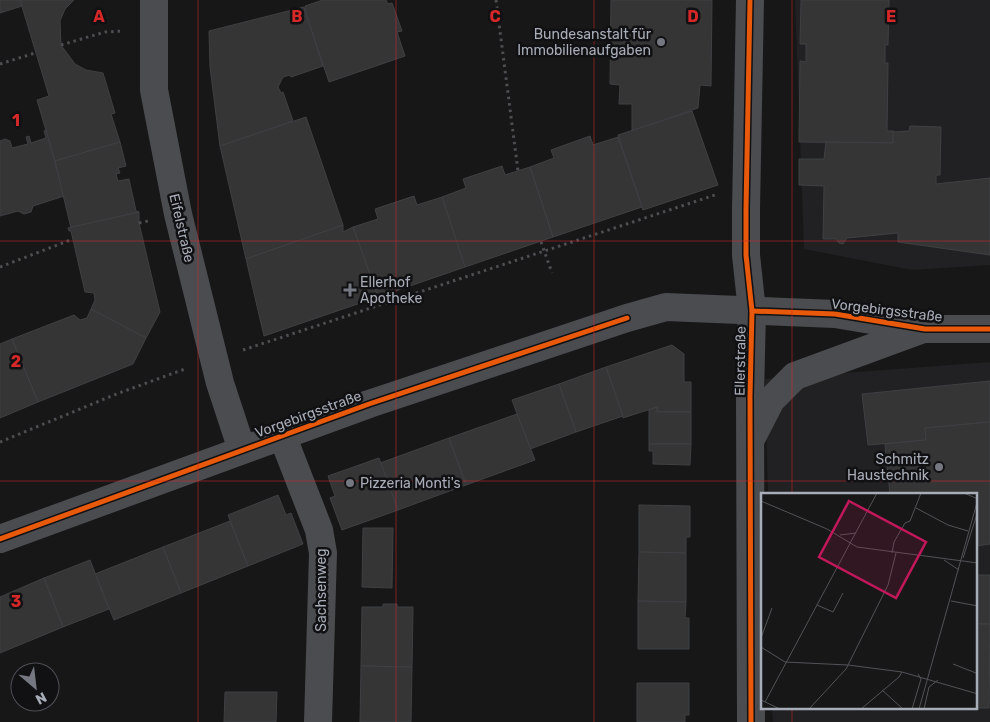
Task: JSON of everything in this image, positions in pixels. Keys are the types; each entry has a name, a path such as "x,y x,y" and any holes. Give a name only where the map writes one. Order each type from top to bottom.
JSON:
{"street":[{"name":"Eifelstraße","path":"154,0 154,90 178,214 214,360 242,450"},
{"name":"Ellerstraße","path":"750,0 746,256 752,311 750,441 751,722"},
{"name":"Vorgebirgsstraße","path":"0,539 282,435 469,370 666,307 835,314 925,329 990,328"},
{"path":"750,441 771,400 795,376 925,329"},
{"name":"Sachsenweg","path":"282,435 319,530 322,553 318,722"}],"path":[{"path":"496,0 518,171"},
{"path":"60,45 104,32 154,31"},
{"path":"0,64 36,53"},
{"path":"0,442 118,393 746,185"},
{"path":"0,267 73,239"},
{"path":"541,242 552,273"}],"shaded area":[{"path":"795,0 990,0 990,265 912,270 804,249"},
{"path":"990,362 990,722 773,722 772,710 978,710 978,493 768,493 765,379"}],"building":[{"path":"0,0 20,0 22,6 0,13"},
{"path":"20,0 74,0 65,9 60,21 61,45 75,64 86,70 103,73 115,113 111,114 120,142 55,161 37,100 49,96"},
{"path":"323,0 386,0 388,4 392,3 402,31 397,32 405,56 329,82 305,11 305,6"},
{"name":"Bundesanstalt für Immobilienaufgaben","path":"611,0 712,0 711,86 700,85 698,108 632,131 632,104 619,104 620,85 610,84"},
{"path":"801,0 889,0 888,45 885,45 885,63 888,63 887,131 894,131 893,143 799,142 800,61 806,62 806,44 800,44"},
{"path":"304,7 323,66 291,77 290,75 283,77 278,87 281,93 283,92 293,121 220,146 210,67 209,31"},
{"path":"692,111 718,185 643,210 618,135"},
{"path":"306,117 343,225 246,259 220,146"},
{"path":"910,126 941,127 940,175 936,175 936,184 990,178 990,255 898,242 898,233 847,238 843,244 839,243 836,239 823,239 824,186 799,185 799,159 824,159 826,142 893,143 893,132 909,131"},
{"path":"46,130 64,196 33,206 31,212 24,214 18,211 0,216 0,141 5,139 10,141 12,148 28,144 26,137 29,136 31,143 46,138 44,131"},
{"path":"590,136 593,145 618,137 642,207 553,237 530,167 554,158 551,150"},
{"path":"120,142 126,166 118,168 120,173 116,174 118,181 129,179 136,211 139,212 71,228 55,161"},
{"path":"502,166 505,175 530,167 553,237 465,267 442,197 466,188 463,179"},
{"path":"414,196 417,205 442,197 465,267 378,297 353,227 378,219 375,209"},
{"path":"139,212 139,223 160,312 146,338 91,309 95,300 94,293 85,292 71,231 68,228"},
{"path":"343,225 343,232 353,227 378,297 264,336 246,259"},
{"path":"91,309 146,338 133,364 38,402 12,339 74,315 80,320 87,318"},
{"path":"12,339 38,402 0,418 0,344"},
{"path":"672,345 684,354 684,382 691,382 691,412 657,412 657,407 623,418 606,367"},
{"path":"606,367 623,416 576,432 559,384"},
{"path":"990,381 990,422 925,428 926,440 868,445 862,394"},
{"path":"559,384 576,432 530,449 512,400"},
{"path":"657,407 657,412 691,412 691,444 649,444 649,410"},
{"path":"517,414 535,460 466,485 449,438"},
{"name":"Schmitz Haustechnik","path":"990,422 990,544 978,546 978,493 890,493 885,444 926,440 925,428"},
{"path":"449,438 466,485 398,510 380,463"},
{"path":"649,444 691,444 690,465 653,464 653,451 649,451"},
{"path":"379,458 398,510 342,530 330,498 335,496 328,476"},
{"path":"278,495 286,515 291,513 303,544 248,566 228,515"},
{"path":"639,505 690,506 690,537 686,537 686,553 639,552"},
{"path":"230,521 248,566 181,593 163,547"},
{"path":"363,528 393,528 392,588 362,587"},
{"path":"163,547 181,593 114,620 95,574"},
{"path":"639,552 686,553 686,602 638,601"},
{"path":"90,560 109,609 63,627 44,578"},
{"path":"978,575 990,575 990,624 978,624"},
{"path":"44,578 63,627 0,653 0,597"},
{"path":"638,601 686,602 685,618 689,618 689,649 638,649"},
{"path":"383,604 397,604 397,607 413,607 412,667 361,666 362,607 383,607"},
{"path":"978,624 990,624 989,708 978,708"},
{"path":"361,666 412,667 411,722 360,722"},
{"path":"637,683 689,683 689,715 685,715 685,722 637,722"},
{"path":"225,692 277,692 276,722 224,722"}],"cycle path":[{"path":"750,0 746,255 752,311 750,396 751,722"},
{"path":"752,311 835,314 925,329 990,329"},
{"path":"0,539 369,404 627,318"}],"place":[{"name":"Bundesanstalt für Immobilienaufgaben","path":"661,42"},
{"name":"Ellerhof Apotheke","path":"350,290"},
{"name":"Schmitz Haustechnik","path":"939,467"},
{"name":"Pizzeria Monti's","path":"350,483"}]}
